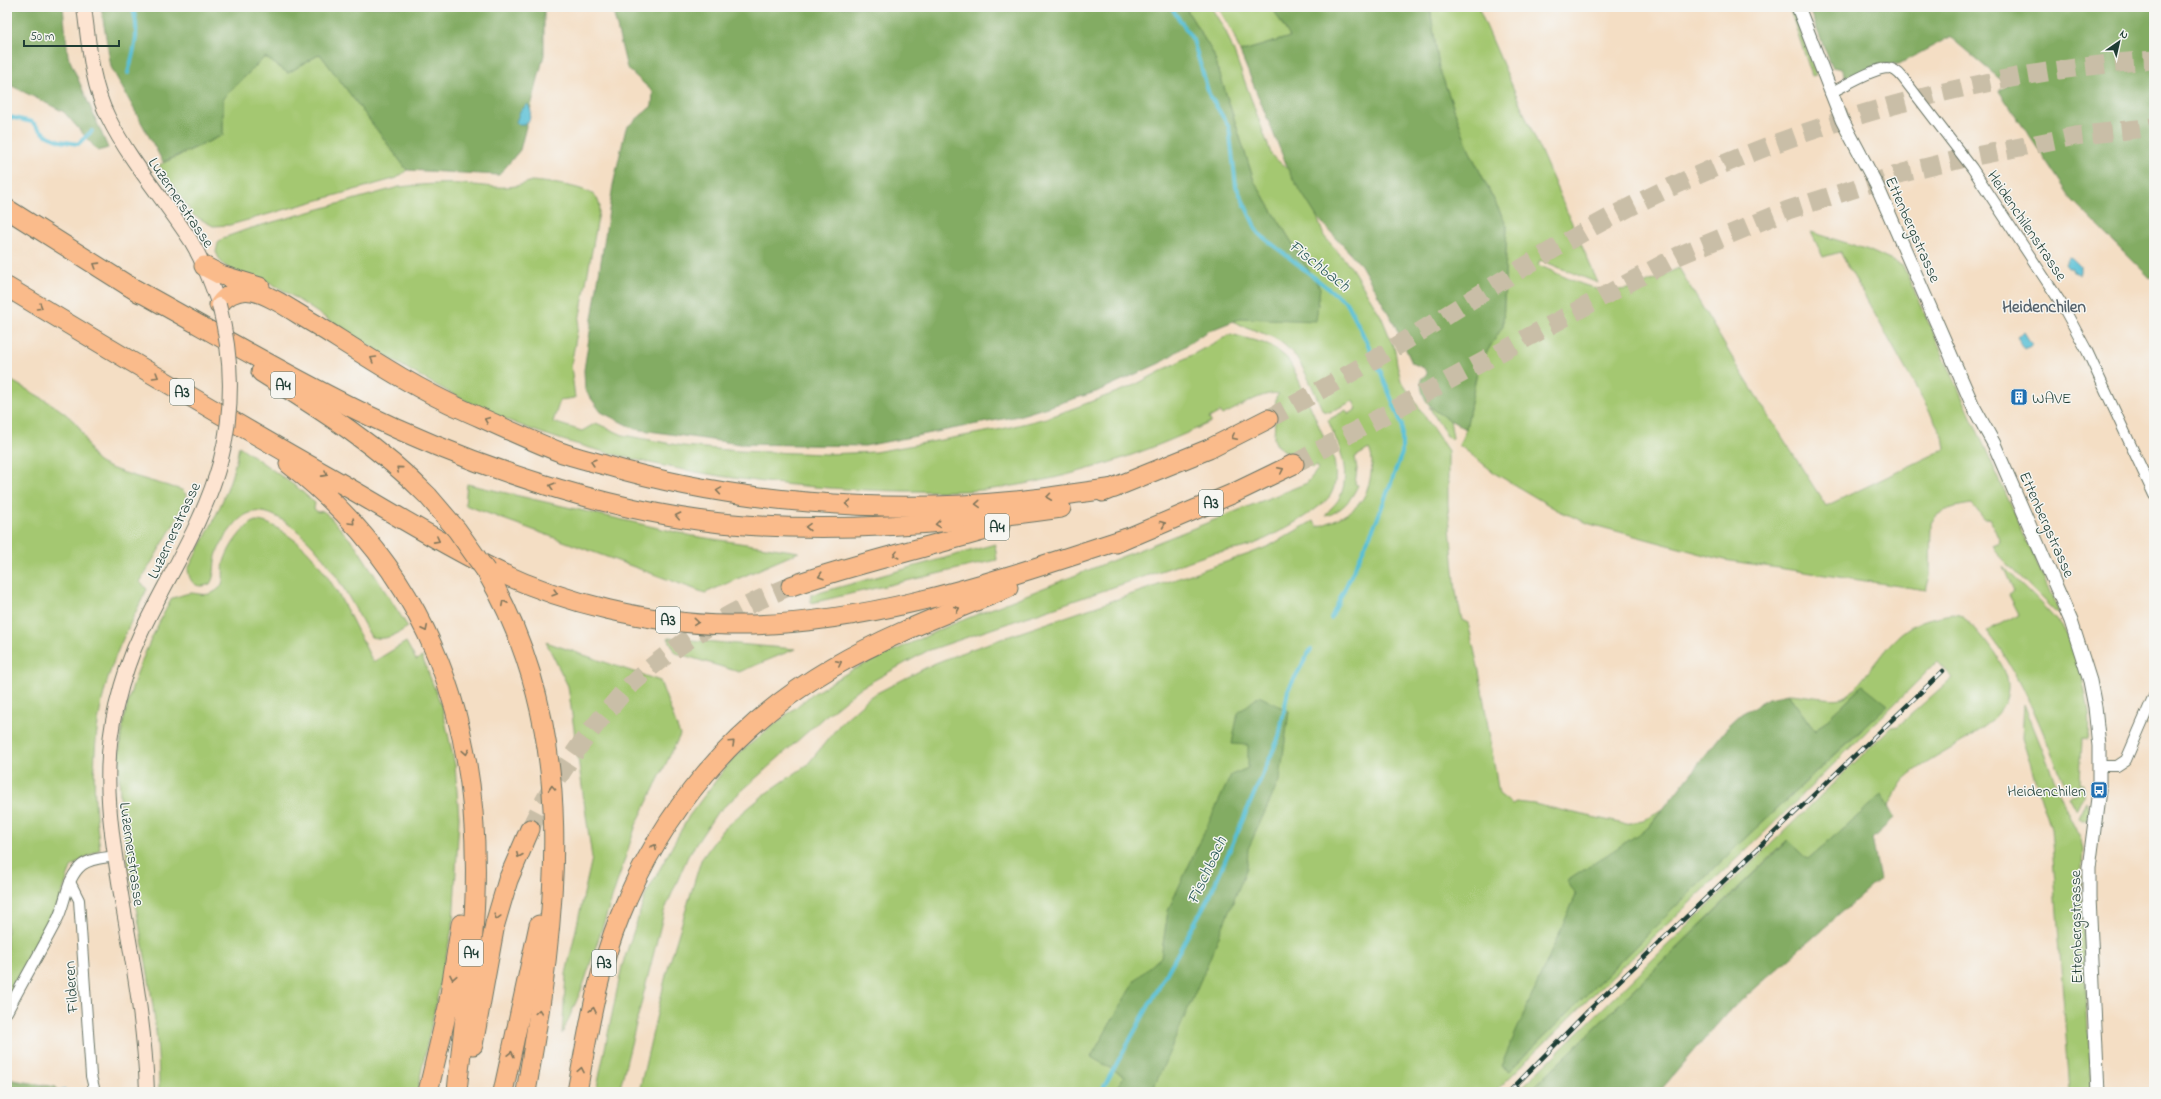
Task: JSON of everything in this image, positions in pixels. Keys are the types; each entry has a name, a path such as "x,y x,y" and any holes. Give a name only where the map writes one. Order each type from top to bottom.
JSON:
{"highway":[{"path":"7,209 129,286 329,395 397,428 522,477 604,501 688,518 722,523 790,527 858,527 926,525 976,520 1061,508 1116,488 1209,449 1268,419"},
{"path":"204,266 221,275 261,288 284,306"},
{"name":"A4","path":"129,286 341,424 380,452 428,496 457,530 486,571 519,637 538,696 548,744 554,827 539,922 503,1092"},
{"name":"A3","path":"7,287 242,427 431,537 496,570 537,588 598,606 658,619 728,625 781,624 838,617 951,593 1127,538"},
{"path":"219,305 228,296 243,290 254,292 284,306 459,408 561,452 629,472 679,484 788,500 862,505 970,504 1017,501 1116,488"},
{"name":"A4","path":"242,427 312,482 341,510 382,557 410,602 439,659 455,706 468,767 473,813 475,864 474,911 457,1092"},
{"name":"A3","path":"577,1092 600,978 619,917 635,881 673,814 695,784 724,750 771,708 834,666 922,624 1232,494 1294,464"},
{"name":"A4","path":"791,586 852,566 934,546 1061,508"},
{"path":"428,1092 448,1007 457,958 473,813"},
{"path":"526,1092 536,1031 551,917 554,827"},
{"name":"A4","path":"465,1092 495,924 508,880 530,829"}],"main road":[{"name":"Luzernerstrasse","path":"84,7 92,69 107,115 120,141 191,242 204,266 219,305 228,344 231,380 228,428 220,463 199,523 141,633 125,672 115,708 108,771 108,801 115,856 141,1014 147,1092"}],"street":[{"name":"Ettenbergstrasse","path":"1798,7 1842,120 1877,186 1973,406 1994,444 2071,621 2090,681 2095,707 2099,766 2098,807 2089,868 2088,897 2098,1092"},
{"name":"Heidenchilenstrasse","path":"1830,92 1878,70 1888,68 1898,72 1903,78 1972,168 2061,303 2087,351 2154,495"},
{"path":"2099,766 2117,766 2126,760 2154,695"},
{"name":"Filderen","path":"7,1012 58,918 70,882 83,864 94,859 115,856"},
{"name":"Filderen","path":"70,882 79,900 91,1076 95,1092"}],"green space":[{"path":"7,7 63,7 68,56 108,148 98,151 64,112 10,85 7,86"},
{"path":"101,7 544,7 544,55 520,150 499,175 407,170 320,54 288,73 265,57 223,98 223,135 163,162 111,67"},
{"path":"612,7 1185,7 1213,53 1254,181 1320,288 1316,321 1241,318 1206,332 1160,363 1096,392 1018,416 865,446 739,444 635,429 601,412 585,390 584,370 613,185 626,128 652,106 653,92 627,68"},
{"path":"1185,7 1211,7 1226,32 1272,156 1288,169 1317,217 1324,236 1351,267 1381,316 1395,350 1401,381 1448,451 1448,505 1456,592 1462,620 1468,623 1479,671 1499,794 1512,804 1516,802 1534,804 1624,824 1643,821 1662,809 1649,827 1624,844 1503,1067 1509,1071 1741,842 1862,730 1863,685 1815,731 1788,694 1833,699 1844,697 1856,688 1889,646 1905,630 1927,619 1954,614 1959,615 1974,627 1994,652 2007,678 2008,689 2005,702 1998,714 1987,724 1960,744 1929,761 1905,779 1888,807 1881,796 1808,859 1787,840 1529,1092 1517,1092 1891,727 1898,726 1952,678 1937,662 1768,829 1604,984 1495,1092 639,1092 666,975 701,860 723,829 765,794 807,765 841,723 871,696 933,664 966,651 1249,554 1269,546 1313,521 1318,527 1354,509 1365,495 1369,485 1372,467 1372,458 1369,449 1355,457 1357,469 1355,484 1358,485 1353,495 1341,508 1326,516 1328,511 1340,497 1345,477 1342,458 1328,420 1346,410 1349,414 1357,409 1353,401 1330,412 1323,411 1303,368 1289,349 1270,336 1232,321 1320,288 1254,181 1213,53"},
{"path":"1218,7 1272,7 1290,37 1240,52 1233,33"},
{"path":"1272,7 1430,7 1439,68 1469,150 1507,226 1503,326 1478,366 1466,429 1442,415 1429,405 1422,389 1421,379 1427,374 1424,368 1412,363 1394,323 1361,265 1317,217 1291,176 1240,52 1290,37"},
{"path":"1430,7 1440,7 1447,10 1447,7 1478,7 1598,283 1540,260 1538,265 1588,286 1609,290 1634,287 1649,282 1679,268 1739,369 1826,506 1945,449 1943,436 1840,252 1823,257 1811,232 1866,249 1903,266 2059,612 2055,612 1997,553 1993,545 2000,542 1990,519 1985,520 1972,504 1943,511 1934,518 1931,523 1930,576 1926,590 1724,560 1590,524 1557,510 1496,474 1459,445 1466,429 1478,366 1503,326 1507,226 1469,150 1439,68"},
{"path":"1789,7 1792,7 1816,75 1812,76"},
{"path":"1808,7 2154,7 2154,276 2150,278 2073,201 1999,91 2007,85 1950,37 1899,64 1881,64 1846,78 1842,69 1832,67"},
{"path":"320,54 407,170 397,178 230,225 213,226 193,215 159,165 223,135 223,98 265,57 288,73"},
{"path":"531,181 574,187 590,193 598,200 600,207 571,365 575,398 560,400 553,422 582,431 596,423 623,435 683,446 738,451 826,454 875,452 1002,429 1050,417 1133,386 1231,334 1263,343 1276,349 1287,358 1296,374 1334,460 1335,469 1334,487 1330,496 1316,509 1268,538 1245,547 1213,553 927,651 860,688 824,717 716,814 688,856 664,912 619,1092 596,1092 622,966 646,894 689,816 733,758 811,695 852,670 948,626 1307,483 1318,469 1317,466 1312,468 1277,446 1274,439 1276,397 1279,394 1258,397 1222,415 1220,412 1209,418 1211,422 1139,453 1064,476 999,488 971,491 856,490 765,482 675,468 631,459 587,447 544,434 488,412 408,369 269,282 229,268 221,262 216,252 218,243 223,238 248,229 399,187 430,184 453,184 505,187"},
{"path":"7,378 45,400 72,419 81,430 94,458 103,465 124,473 182,490 186,494 186,498 174,524 140,582 147,589 128,627 112,666 105,689 97,734 94,780 100,849 71,867 59,903 10,995 7,994"},
{"path":"1429,407 1450,420 1453,438 1451,439 1447,436"},
{"path":"239,446 298,488 315,503 314,509 318,512 323,511 328,515 356,546 408,627 395,635 386,638 371,637 343,587 321,555 309,541 295,529 279,518 264,512 249,513 236,523 218,550 215,561 214,575 210,584 201,586 194,584 190,578 188,569 219,509 231,479"},
{"path":"467,484 693,536 799,552 705,593 465,505"},
{"path":"255,521 266,523 276,528 299,543 312,556 342,600 373,662 406,642 416,660 422,657 442,707 455,765 459,818 453,924 417,1092 159,1092 153,1005 122,818 119,761 123,726 138,669 172,598 190,593 208,594 219,589 223,581 225,559 230,548 241,532"},
{"path":"995,544 997,560 811,603 811,595"},
{"path":"2003,566 2055,619 2069,638 2077,657 2087,703 2090,727 2088,739 2082,738 2080,783 2083,783 2083,796 2076,811 2068,796 2079,792 2077,786 2066,788 2032,706 2012,668 1987,631 2019,614 2009,595 2014,592"},
{"path":"668,638 795,649 739,672 676,653"},
{"path":"546,642 660,681 680,735 636,825 583,986 562,1034 566,974 592,858 568,686"},
{"path":"1863,685 1888,705 1741,842 1509,1071 1501,1066 1576,895 1567,881 1649,827 1729,725 1741,714 1769,698 1788,694 1815,731"},
{"path":"1259,696 1289,711 1280,779 1248,849 1247,868 1152,1092 1114,1092 1124,1076 1091,1057 1135,980 1161,957 1168,910 1231,775 1248,768 1248,745 1232,744 1238,713"},
{"path":"2024,704 2070,818 2081,840 2083,849 2081,885 2091,1092 2070,1092 2051,829 2022,738"},
{"path":"1882,795 1894,818 1872,839 1880,879 1727,1013 1659,1092 1529,1092 1788,840 1808,859"},
{"path":"2086,801 2090,808 2089,816 2087,821 2082,821 2078,818"},
{"path":"7,1079 56,1087 57,1092 7,1092"}],"water":[{"path":"528,104 531,111 529,121 524,125 519,125 516,122 520,111"},
{"path":"2069,257 2080,266 2079,274 2073,272 2071,268 2068,268 2065,264"},
{"path":"2024,332 2032,345 2025,349 2017,337"}],"waterway":[{"path":"128,73 136,40 135,15 132,7"},
{"name":"Fischbach","path":"1171,7 1193,40 1209,94 1229,127 1236,186 1258,233 1348,304 1377,363 1402,425 1402,453 1377,520 1331,618"},
{"path":"7,118 10,117 32,122 46,135 60,141 78,144 92,131"},
{"name":"Fischbach","path":"1101,1092 1210,895 1279,737 1288,690 1311,649"},
{"path":"60,1092 64,1090"}],"tunnel":[{"path":"1268,419 1387,352 1515,272 1580,234 1646,199 1706,171 1767,146 1830,124 1894,105 1958,89 2023,76 2088,66 2154,60"},
{"path":"1294,464 1678,256 1788,210 1903,173 1961,159 2075,136 2154,127"},
{"path":"530,829 565,766 597,723 631,685 670,653 708,627 728,615 791,586"}],"railway":[{"path":"1509,1092 1588,1011 1943,671"}],"place":[{"name":"WAVE","path":"2019,397"},
{"name":"Heidenchilen","path":"2099,790"}],"district":[{"name":"Heidenchilen","path":"2044,306"}]}
